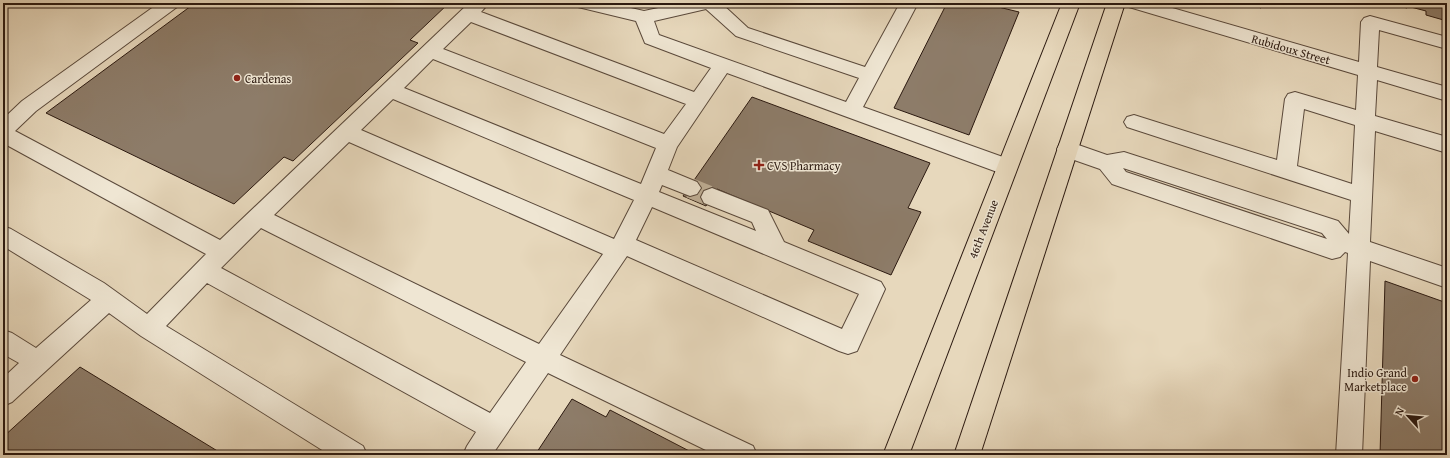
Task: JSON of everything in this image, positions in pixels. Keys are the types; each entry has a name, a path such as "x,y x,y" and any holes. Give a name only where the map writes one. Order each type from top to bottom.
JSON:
{"main road":[{"name":"46th Avenue","path":"902,452 1007,167 1071,3"},
{"path":"967,455 1116,3"}],"street":[{"path":"3,131 29,106 171,3"},
{"path":"584,3 644,17 710,3 742,32 870,74"},
{"path":"850,111 909,3"},
{"name":"Rubidoux Street","path":"1135,3 1447,94"},
{"path":"149,328 222,252 474,8 699,101"},
{"path":"644,17 651,39 1007,167"},
{"path":"1349,455 1350,245 1361,195 1370,22 1447,43"},
{"path":"430,51 668,144"},
{"path":"476,455 621,247 647,196 668,144 723,65"},
{"path":"346,132 848,343 873,289 390,90"},
{"path":"1286,171 1295,99 1447,145"},
{"path":"1134,122 1361,195"},
{"path":"3,134 222,252"},
{"path":"1067,149 1107,163 1120,178 1332,250 1350,245 1447,278"},
{"path":"656,174 690,188"},
{"path":"712,196 760,216 776,249"},
{"path":"258,217 544,359 744,455"},
{"path":"3,235 96,290 149,328 354,455"},
{"path":"205,271 495,429"},
{"path":"3,394 108,300"},
{"path":"3,340 38,362"}],"building":[{"name":"Cardenas","path":"195,3 449,3 410,40 418,43 293,161 284,157 234,204 46,113"},
{"path":"947,3 982,3 1019,12 969,135 894,108"},
{"path":"1246,3 1262,3 1261,8"},
{"path":"1388,3 1447,3 1447,21 1426,15 1426,11"},
{"name":"CVS Pharmacy","path":"752,97 930,163 908,208 921,212 891,275 808,241 814,230 717,189 706,206 683,196"},
{"name":"Indio Grand Marketplace","path":"1385,281 1447,303 1447,455 1380,455"},
{"path":"80,367 224,455 12,455 3,449 3,437"},
{"path":"572,399 606,417 610,410 697,455 535,455"}],"tunnel":[{"path":"690,188 712,197"}],"place":[{"name":"Cardenas","path":"237,78"},
{"name":"CVS Pharmacy","path":"759,165"},
{"name":"Indio Grand Marketplace","path":"1415,379"}]}
